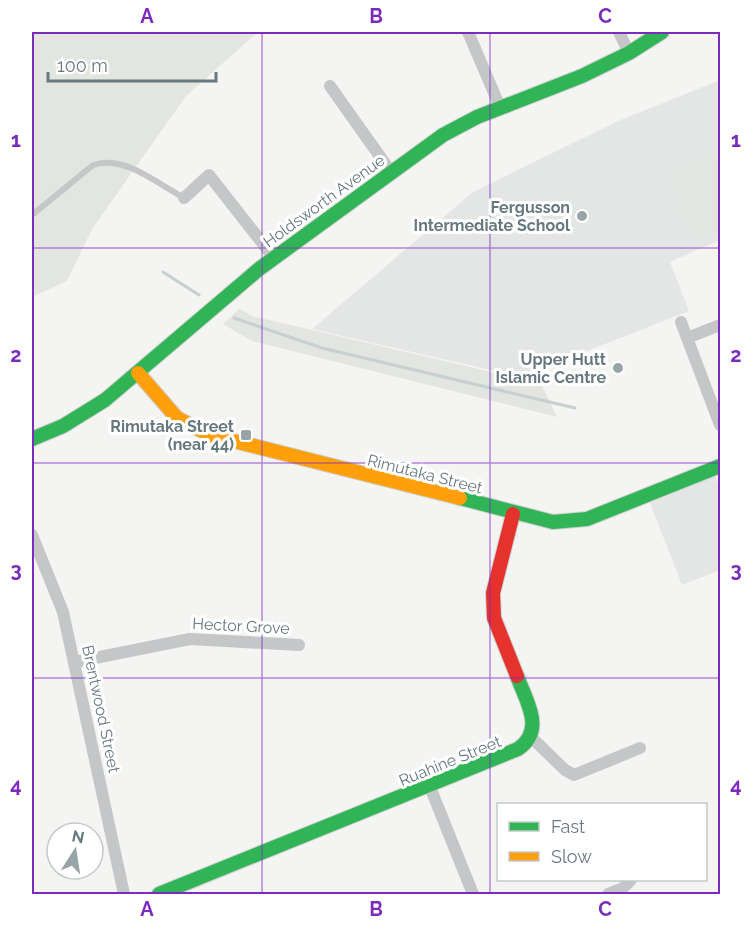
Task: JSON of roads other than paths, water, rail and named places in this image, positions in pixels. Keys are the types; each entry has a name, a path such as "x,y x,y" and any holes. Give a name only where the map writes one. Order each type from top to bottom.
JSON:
{"street":[{"path":"468,32 500,107"},
{"path":"619,32 628,53"},
{"name":"Holdsworth Avenue","path":"32,440 63,426 96,405 138,373 274,258 443,135 500,107 582,76 628,53 662,32"},
{"path":"330,86 392,172"},
{"path":"184,198 209,175 274,258"},
{"path":"681,322 720,425"},
{"path":"687,338 720,325"},
{"name":"Rimutaka Street","path":"138,373 177,418 201,432 513,514 553,522 587,519 720,466"},
{"path":"513,514 493,593 494,618 534,721 531,737 566,771 574,774 640,748"},
{"name":"Brentwood Street","path":"32,535 63,612 124,894"},
{"name":"Hector Grove","path":"75,662 190,639 299,645"},
{"name":"Ruahine Street","path":"159,894 513,752 522,748 531,737"},
{"path":"430,787 473,894"},
{"path":"608,894 623,888 629,881"}],"lane":[{"path":"32,215 93,165 102,162 129,168 184,198"}],"waterway":[{"path":"163,272 199,295"},
{"path":"234,318 322,348 575,408"}],"place":[{"name":"Fergusson Intermediate School","path":"582,216"},
{"name":"Upper Hutt Islamic Centre","path":"618,368"},
{"name":"Rimutaka Street (near 44)","path":"246,435"}]}
